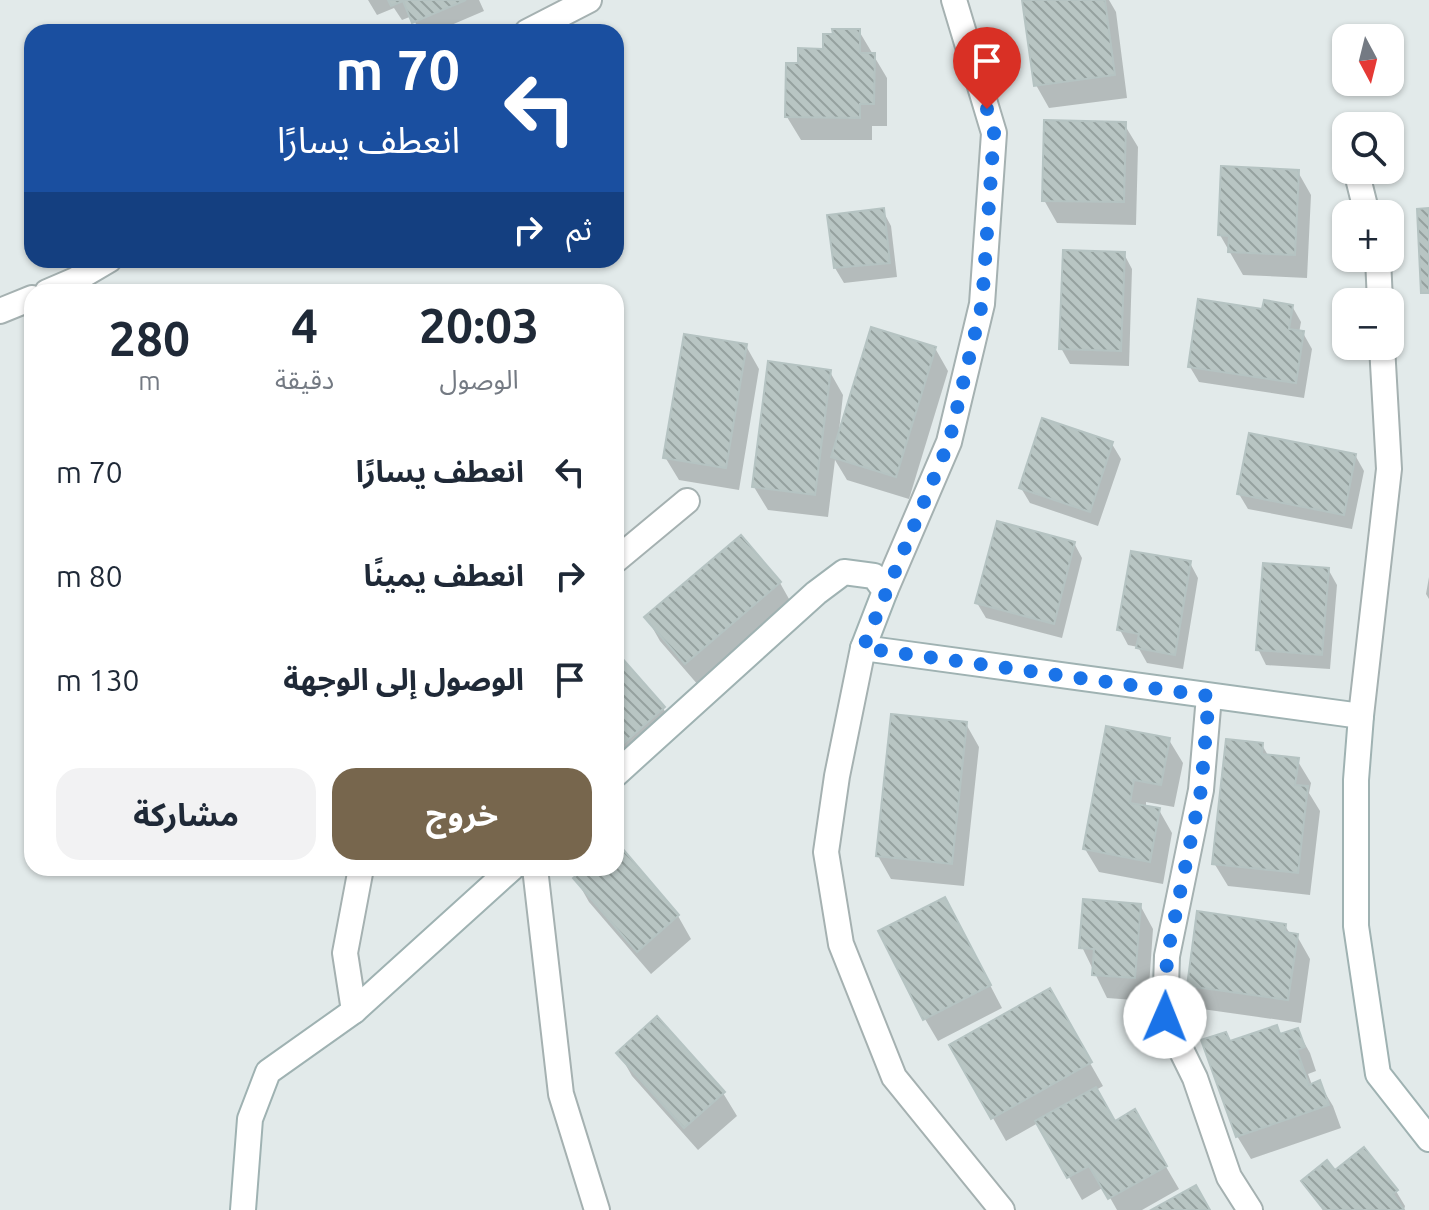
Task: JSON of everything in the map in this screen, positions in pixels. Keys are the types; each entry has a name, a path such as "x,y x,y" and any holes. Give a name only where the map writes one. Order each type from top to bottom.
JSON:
{"street":[{"path":"542,24 589,0"},
{"path":"954,0 994,133 982,304 949,442 863,648 837,776 826,852 841,944 894,1077 1002,1210"},
{"path":"66,284 95,268"},
{"path":"0,311 24,301"},
{"path":"1383,360 1389,469 1356,780 1356,926 1378,1074 1429,1139"},
{"path":"624,553 687,501"},
{"path":"624,767 816,593 844,572 874,576 885,591"},
{"path":"863,648 1361,716"},
{"path":"1209,696 1201,790 1167,956 1165,1017 1195,1078 1229,1177 1250,1210"},
{"path":"354,1011 345,953 359,876"},
{"path":"244,1209 250,1119 268,1072 354,1011 503,876"},
{"path":"536,876 561,1094 597,1210"}],"building":[{"path":"388,0 466,0 412,23 403,1 391,6"},
{"path":"1022,0 1105,0 1115,75 1034,86"},
{"path":"832,29 860,29 860,53 875,53 874,104 860,104 860,118 785,117 786,63 798,63 798,48 823,49 823,34 833,34"},
{"path":"1044,120 1126,122 1124,202 1042,201"},
{"path":"1221,166 1299,170 1295,255 1228,252 1229,236 1218,235"},
{"path":"884,208 890,263 834,268 827,215"},
{"path":"1429,208 1429,293 1421,293 1417,209"},
{"path":"1063,250 1125,252 1121,351 1059,349"},
{"path":"1198,299 1262,309 1264,300 1293,305 1289,329 1304,331 1296,383 1188,367"},
{"path":"871,327 936,347 896,477 831,457"},
{"path":"684,334 747,344 726,468 663,458"},
{"path":"768,361 831,370 815,495 752,487"},
{"path":"1042,418 1113,442 1090,512 1019,488"},
{"path":"1249,433 1356,454 1344,515 1237,494"},
{"path":"997,521 1075,542 1054,624 975,603"},
{"path":"741,535 781,582 685,664 644,617"},
{"path":"1131,551 1191,561 1175,655 1136,648 1139,634 1117,630"},
{"path":"1263,563 1329,568 1322,655 1256,650"},
{"path":"624,660 665,707 624,743"},
{"path":"891,714 967,722 952,864 876,856"},
{"path":"1106,726 1170,738 1161,785 1134,780 1130,803 1160,808 1150,862 1083,849"},
{"path":"1226,739 1263,743 1262,754 1299,758 1295,785 1308,786 1298,873 1212,864"},
{"path":"624,850 679,915 637,952 573,878 624,876"},
{"path":"945,897 991,985 923,1020 878,931"},
{"path":"1083,899 1141,904 1135,978 1092,975 1094,949 1079,948"},
{"path":"1197,911 1286,924 1285,932 1298,934 1288,1000 1187,986"},
{"path":"1050,988 1092,1062 991,1119 949,1045"},
{"path":"657,1016 725,1092 684,1128 616,1053"},
{"path":"1277,1025 1280,1034 1298,1028 1305,1047 1297,1050 1309,1085 1320,1080 1329,1105 1236,1137 1201,1040 1226,1032 1230,1041"},
{"path":"1096,1087 1115,1121 1135,1109 1167,1166 1108,1199 1089,1166 1067,1178 1035,1121"},
{"path":"1364,1147 1398,1190 1393,1194 1404,1210 1324,1210 1301,1181 1327,1160 1335,1170"},
{"path":"1196,1185 1210,1210 1151,1210"}],"route":[{"path":"987,109 994,133 982,304 949,442 863,648 1209,696 1201,790 1167,956 1165,1017"}]}
